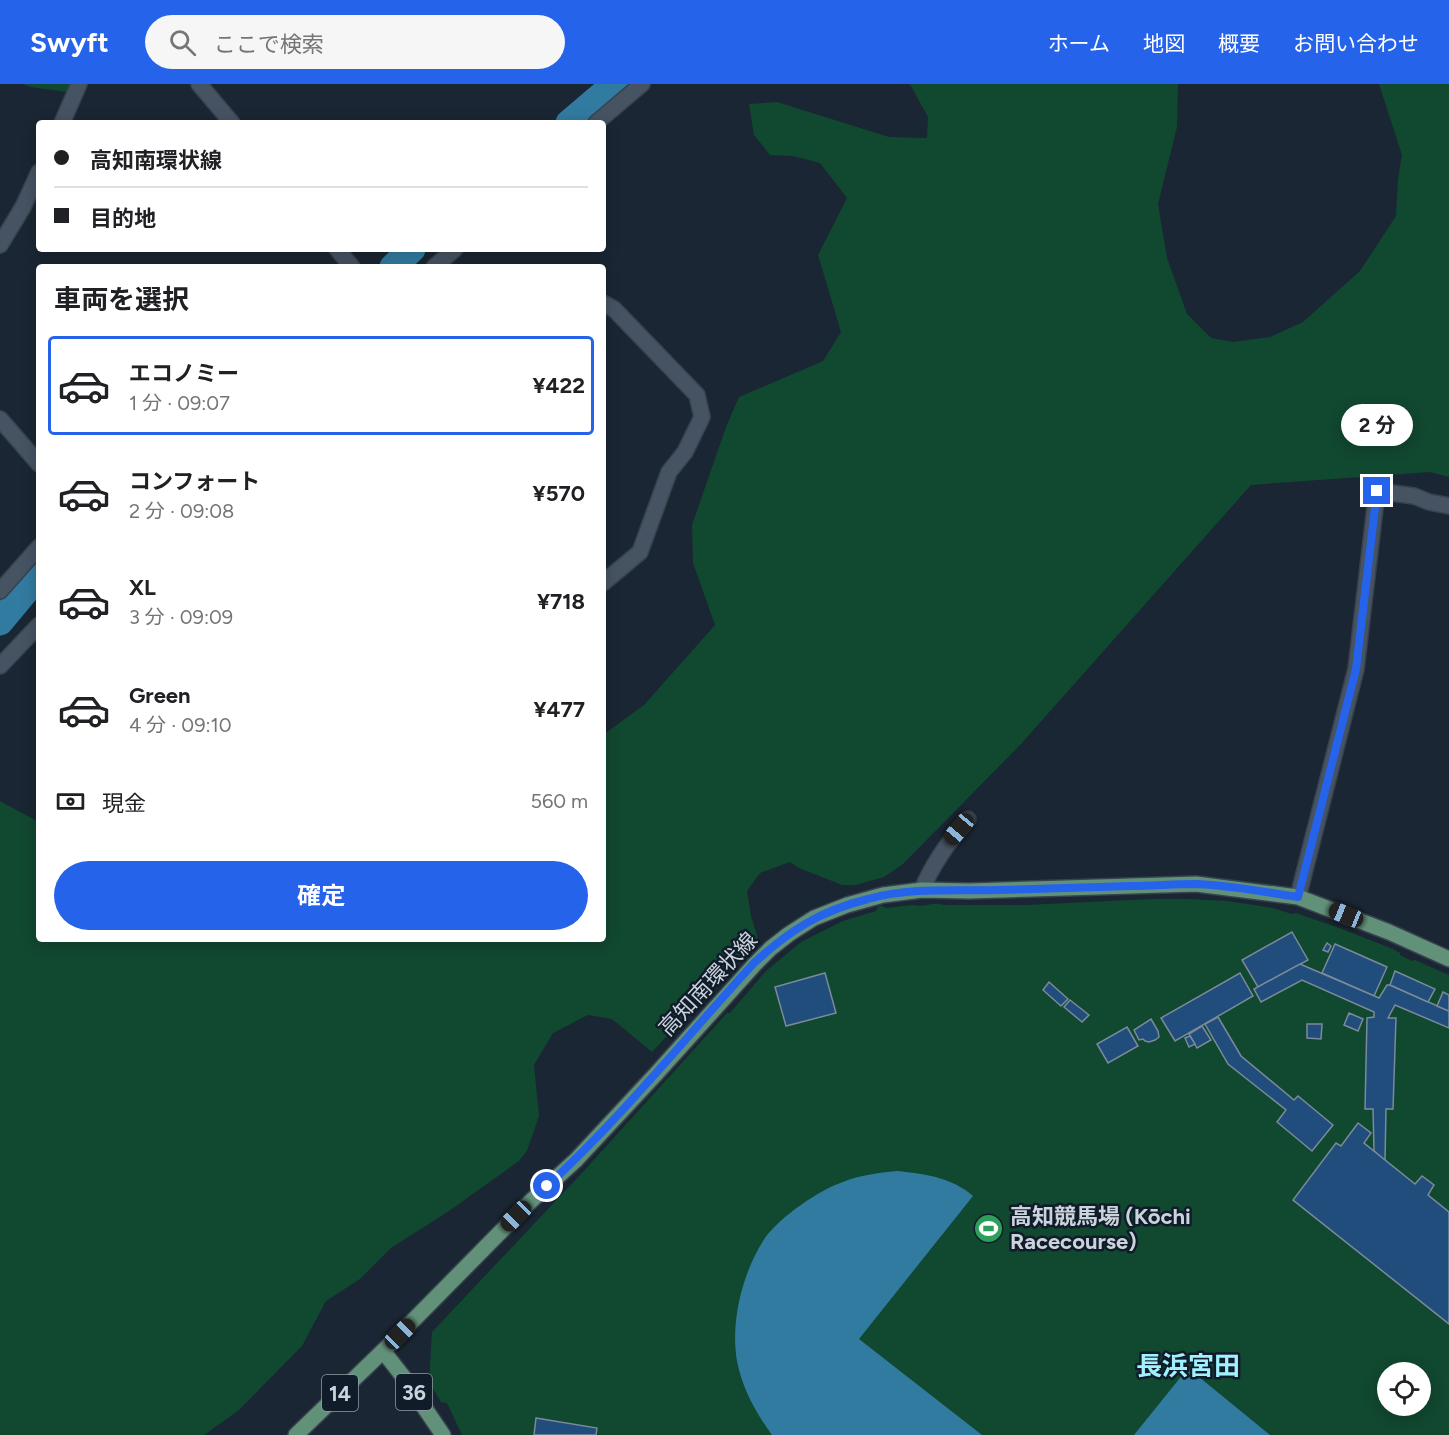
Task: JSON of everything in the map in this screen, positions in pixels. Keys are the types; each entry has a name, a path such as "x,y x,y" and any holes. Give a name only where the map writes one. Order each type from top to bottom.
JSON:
{"main road":[{"name":"高知南環状線","path":"383,1351 532,1200 576,1160 726,994 771,948 800,926 830,911 868,899 922,890 969,891 1196,884 1298,897 1389,932 1449,959"},
{"name":"14","path":"296,1435 383,1351"},
{"name":"36","path":"383,1351 443,1435"}],"street":[{"path":"63,120 79,84"},
{"path":"199,84 229,120"},
{"path":"600,120 642,84"},
{"path":"0,245 23,207 36,179"},
{"path":"340,252 350,264"},
{"path":"438,264 452,252"},
{"path":"606,305 614,309 697,395 702,417 686,452 669,472 640,552 606,581"},
{"path":"0,419 36,461"},
{"path":"1298,897 1356,669 1377,491 1414,496 1449,506"},
{"path":"0,591 36,550"},
{"path":"0,666 36,628"},
{"path":"922,890 950,840 968,819"}],"green space":[{"path":"23,84 71,84 67,92"},
{"path":"908,84 1178,84 1177,127 1158,204 1167,258 1187,314 1211,338 1233,342 1270,337 1303,322 1360,271 1396,216 1402,155 1379,84 1449,84 1449,477 1430,472 1251,485 1021,744 903,864 884,877 856,885 842,885 799,868 790,862 760,873 747,891 758,939 652,1052 612,1019 588,1015 553,1033 534,1065 539,1116 527,1151 519,1161 449,1211 391,1248 360,1279 326,1301 302,1346 239,1410 204,1435 0,1435 0,801 36,820 36,942 606,942 606,733 644,705 715,625 693,563 692,525 726,427 739,397 823,361 841,332 818,255 847,198 820,163 793,156 770,155 754,135 749,104 777,102 889,137 927,138 928,117"},
{"name":"高知競馬場 (Kōchi Racecourse)","path":"1153,899 1227,901 1296,913 1393,949 1412,961 1415,960 1449,975 1449,1435 462,1435 447,1403 441,1402 429,1382 432,1332 581,1174 727,1013 730,1013 766,971 801,942 843,921 876,911 880,906 886,908 1025,905"}],"water":[{"path":"897,1171 928,1175 947,1181 956,1184 973,1196 859,1339 982,1435 772,1435 750,1400 742,1381 735,1346 740,1297 757,1251 765,1238 790,1213 833,1186 869,1175"},
{"path":"1188,1368 1270,1435 1134,1435"}],"building":[{"path":"1292,932 1308,960 1258,987 1242,960"},
{"path":"1327,943 1331,946 1328,952 1323,950"},
{"path":"1335,944 1387,967 1374,996 1322,973"},
{"path":"1300,964 1379,998 1387,985 1390,985 1449,1011 1449,1028 1395,1005 1388,1018 1396,1018 1393,1109 1386,1109 1385,1161 1374,1151 1373,1109 1365,1109 1367,1018 1374,1017 1374,1012 1302,980 1261,1002 1254,989"},
{"path":"1395,971 1435,989 1428,1002 1390,985"},
{"path":"825,973 836,1013 786,1026 775,987"},
{"path":"1240,973 1253,996 1175,1041 1161,1018"},
{"path":"1049,982 1068,999 1061,1006 1043,990"},
{"path":"1443,992 1449,995 1449,1011 1437,1006"},
{"path":"1070,1000 1089,1015 1082,1022 1064,1007"},
{"path":"1349,1013 1363,1019 1358,1031 1344,1025"},
{"path":"1218,1017 1241,1056 1294,1100 1298,1096 1333,1125 1312,1151 1277,1122 1286,1110 1228,1064 1205,1024"},
{"path":"1151,1019 1159,1037 1149,1042 1139,1040 1134,1030"},
{"path":"1307,1024 1322,1024 1321,1039 1307,1038"},
{"path":"1202,1026 1211,1040 1197,1048 1189,1034"},
{"path":"1127,1027 1138,1046 1108,1063 1097,1044"},
{"path":"1190,1036 1195,1044 1189,1047 1185,1038"},
{"path":"1358,1123 1371,1133 1364,1143 1415,1184 1422,1176 1434,1185 1428,1195 1449,1212 1449,1324 1293,1200 1336,1143 1341,1146"},
{"path":"536,1418 597,1428 596,1435 534,1435"}],"waterway":[{"path":"573,120 615,84"},
{"path":"396,264 409,252"},
{"path":"0,622 36,579"}],"place":[{"name":"高知競馬場 (Kōchi Racecourse)","path":"989,1229"}],"district":[{"name":"長浜宮田","path":"1188,1366"}],"route":[{"path":"547,1186 576,1160 656,1074 754,963 800,926 830,911 868,899 922,890 969,891 1196,884 1298,897 1356,669 1377,491"}]}
